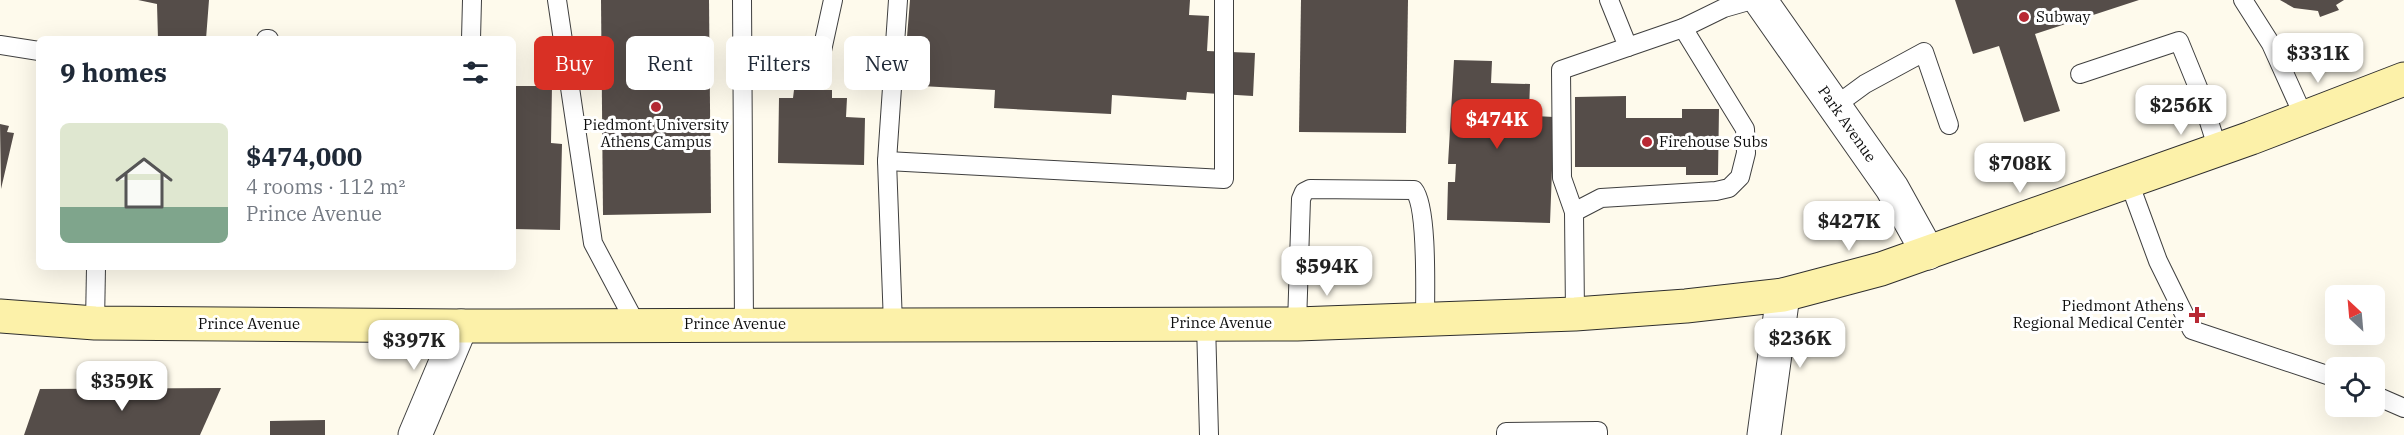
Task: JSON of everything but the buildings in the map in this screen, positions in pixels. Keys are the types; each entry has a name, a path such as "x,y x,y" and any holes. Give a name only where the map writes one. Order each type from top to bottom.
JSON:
{"main road":[{"name":"Prince Avenue","path":"0,316 95,323 461,326 1297,324 1575,314 1686,306 1783,295 1881,269 2128,183 2404,79"}],"street":[{"name":"Park Avenue","path":"1760,0 1892,188 1928,253"},
{"path":"1764,435 1783,295"},
{"path":"415,435 461,326"}],"lane":[{"path":"471,36 472,0"},
{"path":"557,0 593,243 636,324"},
{"path":"742,0 744,324"},
{"path":"825,36 833,0"},
{"path":"893,324 887,161 898,0"},
{"path":"887,161 1224,179 1224,0"},
{"path":"1609,0 1628,47"},
{"path":"1575,314 1574,212 1562,178 1561,70 1683,28 1724,8 1752,0"},
{"path":"2243,0 2271,44 2304,117"},
{"path":"1574,212 1601,198 1716,191 1729,188 1740,177 1746,153 1745,129 1683,28"},
{"path":"2080,74 2179,41 2218,150"},
{"path":"0,45 36,51"},
{"path":"1835,106 1865,84 1924,52 1949,125"},
{"path":"2128,183 2158,261 2192,330 2325,374"},
{"path":"1297,324 1301,199 1304,192 1310,189 1414,190 1420,197 1423,232 1425,320"},
{"path":"95,323 96,270"},
{"path":"1206,323 1209,435"},
{"path":"2385,400 2404,408"},
{"path":"1506,435 1506,432 1598,431 1598,435"}],"place":[{"name":"Subway","path":"2024,17"},
{"name":"Piedmont University Athens Campus","path":"656,107"},
{"name":"Firehouse Subs","path":"1647,142"},
{"name":"Piedmont Athens Regional Medical Center","path":"2197,315"}]}
